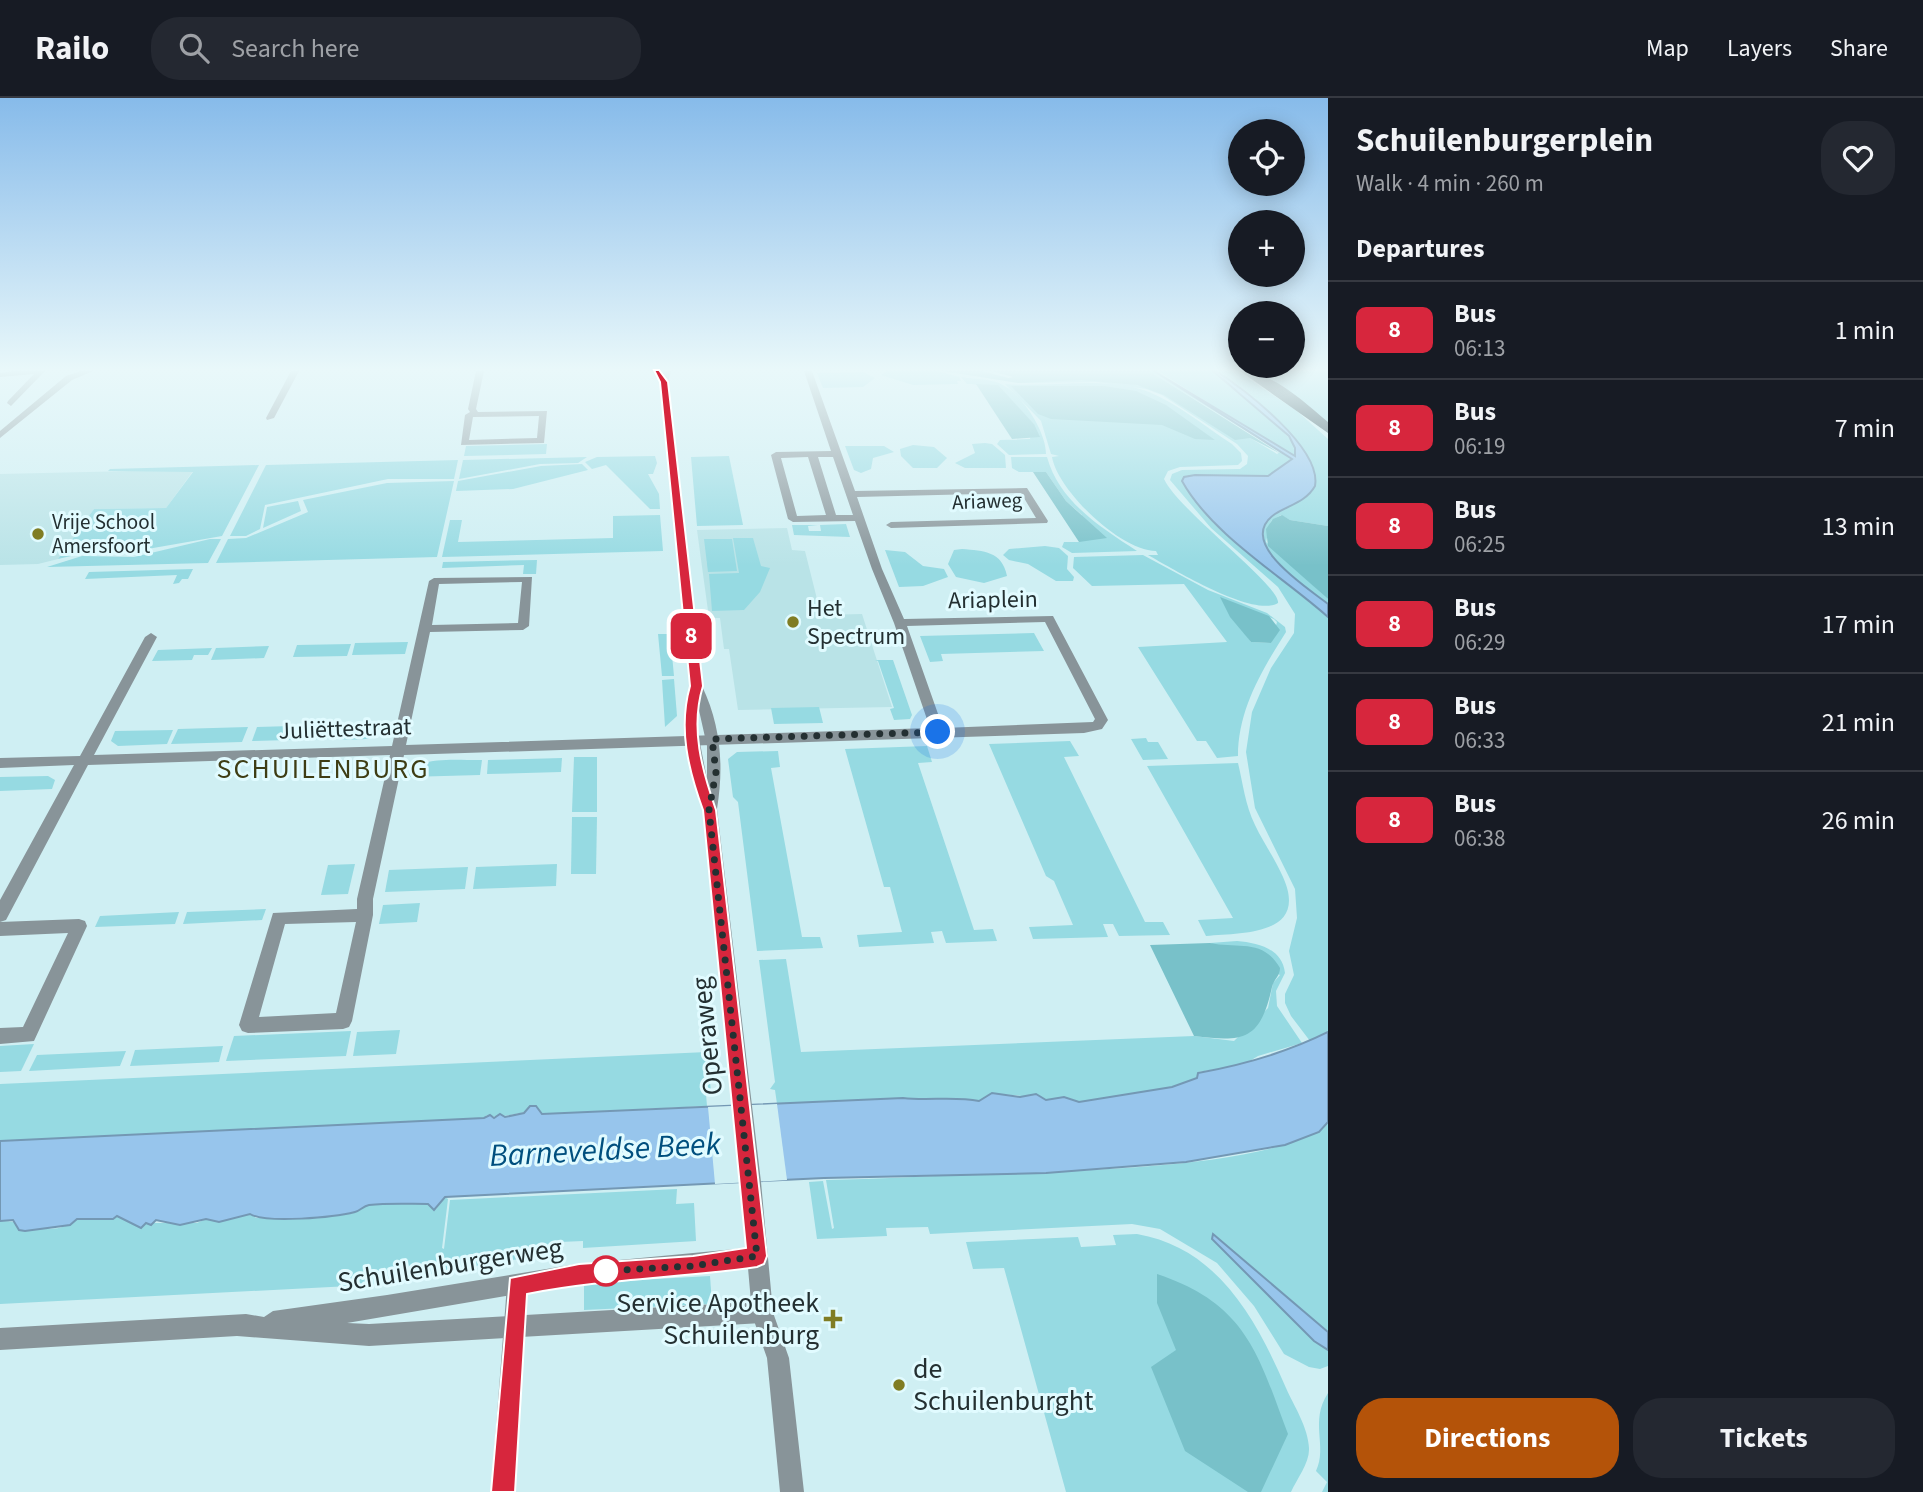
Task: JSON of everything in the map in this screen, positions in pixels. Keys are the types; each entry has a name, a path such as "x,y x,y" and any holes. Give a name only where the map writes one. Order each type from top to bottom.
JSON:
{"street":[{"path":"465,436 464,443 541,441 542,436"},
{"name":"Operaweg","path":"670,436 696,686 690,710 692,740 696,773 709,810 743,1105 762,1312 778,1358 792,1492"},
{"path":"712,739 938,732 829,436"},
{"path":"812,454 832,518"},
{"path":"835,454 776,455 793,519 860,518"},
{"name":"Ariaweg","path":"851,494 1024,490 1043,521 891,525"},
{"path":"365,915 279,918 248,1025 343,1021 365,915 365,899 434,581 528,579 523,626 425,629"},
{"name":"Ariaplein","path":"900,623 1049,618 1102,720 1097,726 1084,728 938,732"},
{"path":"0,915 151,637"},
{"name":"Operaweg","path":"696,686 709,709 716,772 709,810"},
{"name":"Juliëttestraat","path":"0,763 712,739"},
{"path":"0,929 79,926 28,1035 0,1036"},
{"name":"Schuilenburgerweg","path":"0,1339 238,1326 367,1311 579,1274 693,1266 757,1256"},
{"path":"503,1492 517,1286"},
{"name":"Schuilenburgerweg","path":"238,1326 369,1335 762,1312"}],"shaded area":[{"path":"1010,436 1040,437 1012,439"},
{"path":"1031,436 1043,436 1046,454 1009,455 997,444 1000,440 1030,439"},
{"path":"1046,436 1221,436 1241,453 1242,461 1238,465 1180,467 1168,471 1164,479 1188,509 1275,594 1278,603 1266,606 1251,604 1213,590 1148,555 1158,555 1156,551 1126,541 1109,530 1078,502 1057,471 1052,457 1059,456 1051,454"},
{"path":"1188,436 1209,436 1215,440"},
{"path":"1225,436 1246,436 1277,454 1280,452 1254,436 1293,460 1268,476 1198,475 1182,480 1192,496 1226,533 1328,617 1328,1032 1310,1041 1291,1016 1285,1003 1285,994 1294,975 1289,951 1297,918 1295,889 1255,808 1246,752 1252,712 1271,668 1294,633 1295,614 1278,587 1211,528 1170,480 1172,474 1182,470 1240,469 1247,464 1248,456"},
{"path":"1229,436 1252,436 1281,454 1250,438 1235,440"},
{"path":"1260,436 1287,436 1293,442 1295,456"},
{"path":"1291,436 1325,436 1328,439 1328,526 1290,520 1281,515 1271,521 1266,542 1328,599 1328,604 1271,555 1265,542 1263,530 1269,519 1278,512 1310,494 1311,470 1306,454"},
{"path":"547,444 546,454 464,456 466,446"},
{"path":"972,444 992,444 1005,455 1006,468 965,468 955,463 975,453"},
{"path":"913,445 934,447 947,458 937,468 913,468 901,456 900,449"},
{"path":"845,446 884,446 894,452 873,458 871,469 861,473 854,470"},
{"path":"655,456 657,463 653,474 648,474 659,494 660,509 650,509 606,465 592,469 585,462 597,457"},
{"path":"729,456 743,525 697,526 691,457"},
{"path":"587,457 578,463 540,464 459,479 463,460"},
{"path":"1011,457 1047,457 1053,473 1071,500 1095,522 1137,551 1072,553 1062,547 1064,542 1079,542 1082,515 1066,501 1046,472 1019,472 1012,468"},
{"path":"458,460 454,479 388,479 265,505 260,529 246,536 230,536 266,465"},
{"path":"582,464 588,470 513,489 456,491 458,481 541,466"},
{"path":"259,465 222,536 136,551 84,553 58,559 94,509 166,508 193,472 108,471 110,469"},
{"name":"Vrije School Amersfoort","path":"193,471 166,508 94,509 58,559 38,564 0,565 0,474"},
{"path":"1033,472 1046,472 1066,501 1107,538 1079,542"},
{"path":"454,481 437,557 216,563 228,539 246,538 308,512 303,500 387,483"},
{"path":"298,501 301,511 263,528 267,507"},
{"path":"660,515 663,551 442,557 450,520 462,520 458,542 613,538 613,516"},
{"path":"1282,515 1290,520 1328,526 1328,599 1268,546 1266,529 1273,519"},
{"path":"846,524 850,537 794,535 792,525 818,525 808,526 809,531 821,531 820,525"},
{"name":"Het Spectrum","path":"787,528 792,550 805,551 821,615 862,614 892,707 738,710 729,649 724,649 720,618 709,618 697,530"},
{"path":"733,538 753,538 761,566 770,568 760,592 744,610 712,611 709,574 739,573"},
{"path":"210,539 221,539 208,563 47,567 82,556 134,557"},
{"path":"704,539 732,539 737,571 708,572"},
{"path":"1045,546 1059,548 1068,556 1067,569 1074,577 1073,581 1056,581 1028,564 1009,560 1003,555 1009,549"},
{"path":"885,550 905,552 923,566 944,569 948,577 923,586 899,587"},
{"path":"954,550 985,552 996,557 1005,568 1007,576 984,583 956,577 948,564"},
{"path":"1143,555 1208,590 1267,613 1285,627 1286,632 1260,676 1247,706 1238,756 1217,758 1206,741 1197,741 1138,647 1227,642 1184,584 1092,586 1073,568 1074,557","holes":["1221,598 1277,622 1271,643 1251,642"]},
{"path":"537,560 536,574 523,574 524,565 442,568 443,562"},
{"path":"193,569 188,579 173,584 177,575 85,579 89,572"},
{"path":"1220,597 1269,616 1280,630 1271,643 1251,642 1230,617"},
{"path":"1034,633 1044,651 941,654 943,661 930,662 920,636"},
{"path":"658,634 670,634 674,676 662,676"},
{"path":"408,642 405,654 352,655 355,643"},
{"path":"351,644 347,656 293,657 297,645"},
{"path":"269,646 264,658 211,660 216,648"},
{"path":"212,648 208,655 194,655 192,660 152,661 158,650"},
{"path":"875,660 893,660 912,715 910,719 894,720 890,709 894,708 878,661"},
{"path":"674,679 677,716 665,727 662,680"},
{"path":"819,707 823,723 774,724 771,708"},
{"path":"389,722 386,730 372,738 327,739 331,724"},
{"path":"326,725 322,739 252,741 257,727"},
{"path":"248,727 242,742 171,744 178,729"},
{"path":"173,730 167,744 118,746 111,741 115,731"},
{"path":"1146,738 1148,742 1158,742 1168,759 1143,760 1131,739"},
{"path":"1070,741 1079,756 1064,757 1145,922 1163,922 1170,935 1119,936 1113,924 1103,924 1108,937 1033,939 1029,927 1073,925 1054,881 1046,876 989,744"},
{"path":"927,746 932,762 918,763 974,930 993,929 997,941 946,943 942,931 931,932 934,943 859,947 857,935 902,932 890,887 884,887 845,749"},
{"path":"778,751 780,767 771,768 802,937 820,937 823,948 757,951 738,802 733,797 728,759 737,752"},
{"path":"574,757 597,757 597,812 572,812"},
{"path":"562,758 561,772 487,774 488,760"},
{"path":"482,760 480,775 408,777 412,770 429,762"},
{"path":"1238,763 1252,817 1283,877 1289,896 1287,910 1280,920 1268,927 1238,934 1206,936 1198,920 1233,918 1147,766"},
{"path":"48,776 55,780 52,789 0,791 0,777"},
{"path":"572,817 597,817 596,874 571,874"},
{"path":"355,864 348,894 321,895 328,865"},
{"path":"557,864 556,886 473,889 476,867"},
{"path":"468,867 465,889 385,892 389,870"},
{"path":"420,903 417,922 379,924 383,905"},
{"path":"266,909 262,920 183,924 187,912"},
{"path":"179,912 175,924 95,927 100,916"},
{"path":"1237,941 1261,945 1279,958 1285,973 1276,991 1277,1006 1302,1043 1258,1056 1243,1065 1198,1072 1197,1078 1172,1087 1092,1101 1060,1102 1003,1095 979,1101 777,1104 775,1090 770,1089 775,1082 759,960 786,959 801,1052 1194,1036 1234,1041 1268,1008 1273,983 1280,975 1210,943"},
{"path":"1210,943 1258,948 1266,952 1280,968 1262,1018 1247,1034 1226,1038 1194,1036 1150,945"},
{"path":"400,1030 396,1054 353,1056 357,1032"},
{"path":"351,1031 346,1056 226,1061 234,1036"},
{"path":"34,1044 21,1071 0,1072 0,1046"},
{"path":"223,1046 219,1062 130,1066 135,1050"},
{"path":"126,1051 120,1066 29,1071 37,1055"},
{"path":"707,1052 711,1092 706,1094 707,1106 542,1114 528,1112 487,1115 484,1118 0,1141 0,1084"},
{"path":"1328,1122 1328,1366 1320,1369 1309,1367 1284,1354 1254,1306 1217,1263 1160,1229 1132,1224 930,1234 928,1227 886,1228 887,1236 817,1239 809,1182 823,1181 832,1229 834,1228 826,1180 1109,1169 1217,1159 1265,1150 1303,1138"},
{"path":"677,1189 676,1204 694,1203 696,1241 583,1248 583,1241 560,1242 559,1252 369,1285 0,1304 0,1221 49,1229 68,1225 77,1219 113,1219 117,1215 146,1223 197,1223 206,1219 219,1222 250,1214 256,1218 316,1218 353,1213 365,1205 405,1202 428,1204 436,1209 445,1197 448,1199 444,1249 450,1200"},
{"path":"1137,1234 1165,1242 1190,1254 1231,1290 1247,1313 1274,1362 1308,1440 1307,1459 1291,1492 1066,1492 1004,1268 973,1269 966,1242 1078,1237 1081,1247 1116,1245 1113,1235"},
{"path":"1157,1274 1187,1286 1211,1300 1230,1317 1245,1335 1268,1379 1288,1434 1261,1492 1248,1492 1185,1451 1151,1367 1176,1350 1157,1303"},
{"path":"710,1276 712,1304 584,1310 584,1283"},
{"path":"1328,1393 1328,1492 1322,1492 1327,1482 1316,1471 1320,1452 1320,1414"}],"water":[{"path":"1256,436 1262,436 1295,456 1295,448 1289,436 1292,436 1307,455 1314,471 1315,486 1302,500 1275,514 1265,525 1263,538 1268,551 1279,564 1328,604 1328,617 1229,537 1195,501 1182,481 1184,477 1195,475 1268,476 1292,459"},
{"name":"Barneveldse Beek","path":"1328,1032 1328,1122 1319,1132 1285,1145 1186,1162 1046,1173 824,1178 445,1197 434,1210 428,1204 376,1204 333,1216 271,1219 250,1214 219,1222 206,1219 180,1225 156,1220 141,1228 117,1216 113,1219 77,1219 70,1225 25,1231 19,1230 13,1220 0,1221 0,1141 484,1118 490,1115 494,1118 500,1114 505,1117 524,1113 530,1106 536,1106 542,1114 903,1098 979,1101 992,1093 1020,1097 1036,1094 1046,1100 1064,1097 1079,1102 1172,1087 1197,1078 1198,1073 1264,1057"},
{"path":"1213,1234 1328,1332 1328,1350 1314,1341 1212,1239"}],"pier":[{"path":"777,1104 787,1180 715,1184 708,1107"}],"bus line":[{"name":"8","path":"503,1492 517,1286 579,1274 693,1266 757,1256 709,810 696,773 692,740 690,710 696,686 669,436"}],"place":[{"name":"Vrije School Amersfoort","path":"38,534"},
{"name":"Het Spectrum","path":"793,622"},
{"name":"Service Apotheek Schuilenburg","path":"833,1319"},
{"name":"de Schuilenburght","path":"899,1385"}],"district":[{"name":"SCHUILENBURG","path":"323,769"}],"route":[{"path":"606,1271 693,1266 757,1256 709,810 716,772 712,739 938,732"}]}
